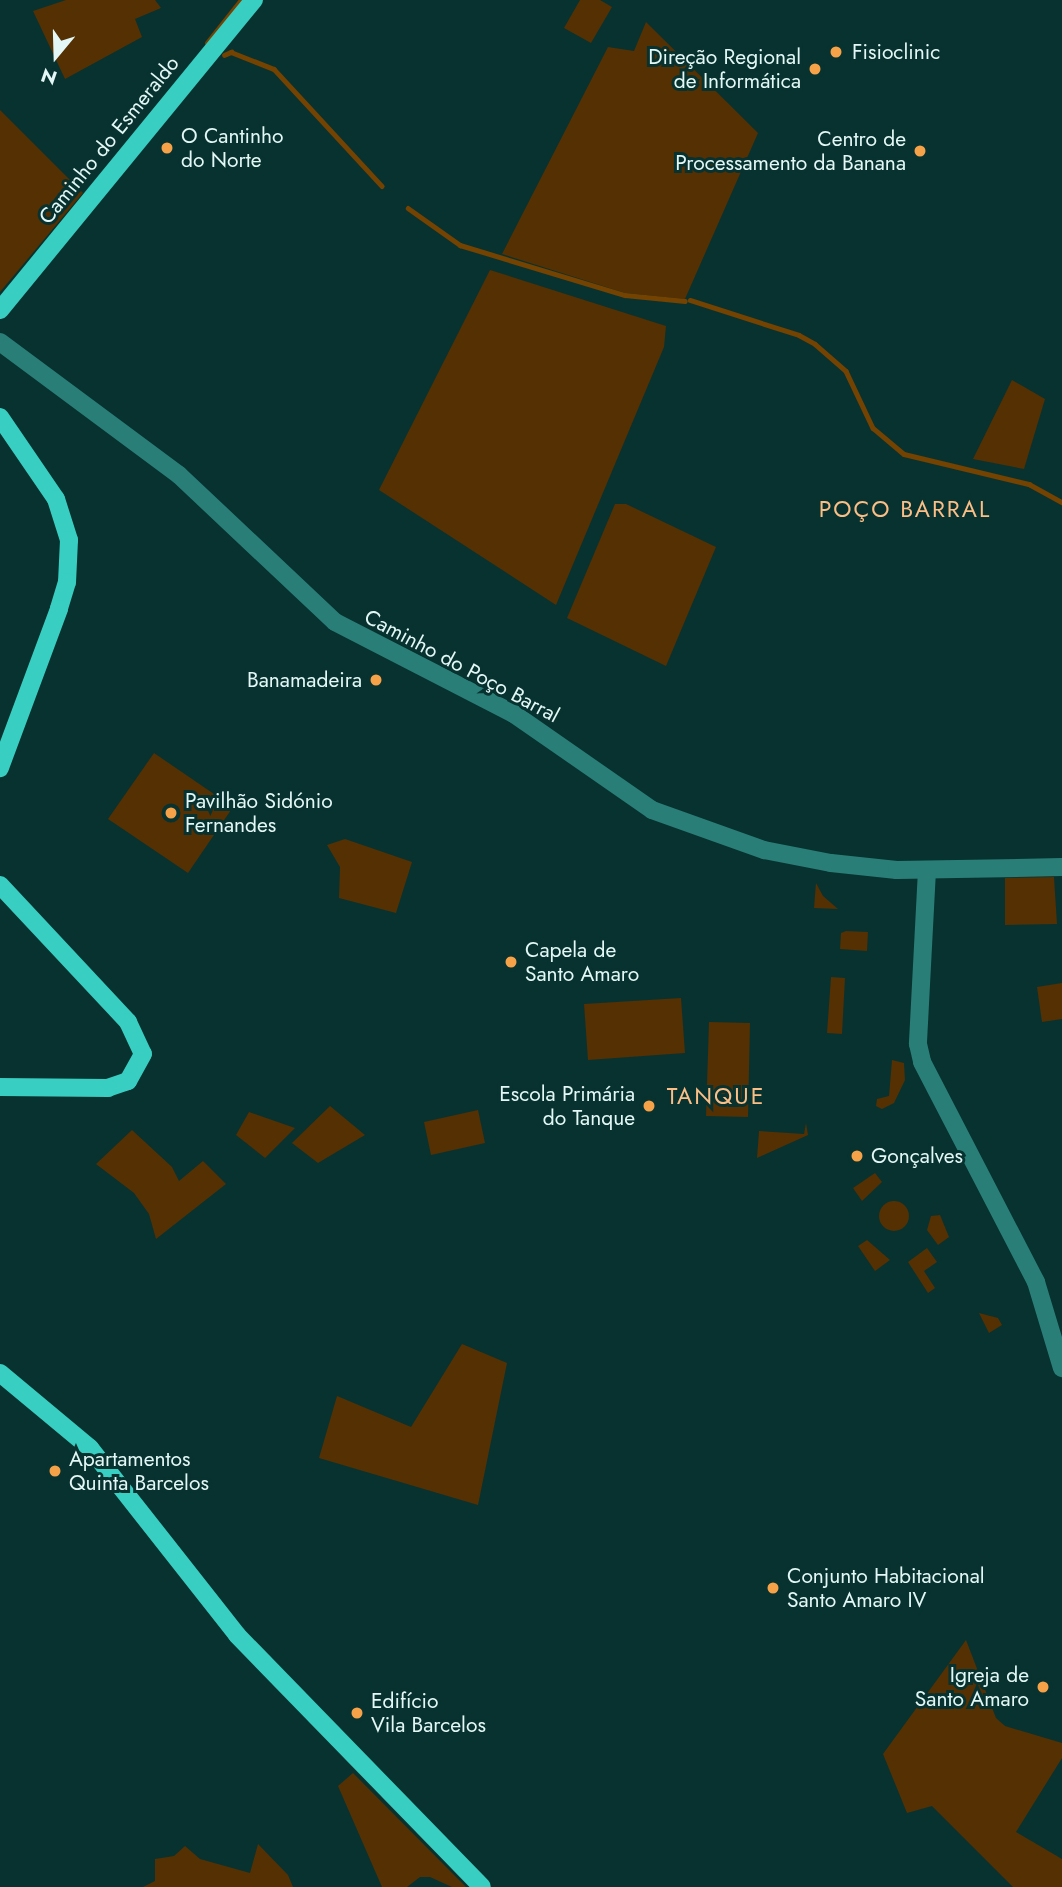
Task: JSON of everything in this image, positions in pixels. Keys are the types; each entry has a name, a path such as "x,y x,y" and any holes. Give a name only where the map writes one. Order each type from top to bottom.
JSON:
{"main road":[{"name":"Caminho do Esmeraldo","path":"0,310 254,0"},
{"path":"0,417 55,499 69,540 67,582 59,610 0,768"},
{"path":"0,885 128,1022 143,1054 128,1081 108,1088 0,1087"},
{"path":"0,1373 90,1448 237,1635 482,1887"}],"street":[{"name":"Caminho do Poço Barral","path":"0,342 179,475 335,622 514,715 652,810 746,844 803,859 872,869 1062,867"},
{"path":"928,870 918,1044 922,1062 1036,1282 1062,1368"}],"shaded area":[{"path":"66,0 155,0 161,8 135,19 142,37 65,79 33,11"},
{"path":"580,0 600,0 612,7 591,43 564,28"},
{"path":"646,22 758,133 685,299 625,293 502,254 608,47 634,51"},
{"path":"0,110 83,193 0,292"},
{"path":"490,270 666,326 664,347 556,605 379,490"},
{"path":"1012,380 1045,399 1024,469 973,459"},
{"path":"615,504 626,504 716,547 666,666 567,618"},
{"name":"Pavilhão Sidónio Fernandes","path":"154,753 233,807 188,873 108,819"},
{"path":"345,839 412,862 396,913 339,898 340,867 327,845"},
{"path":"1054,877 1057,924 1005,925 1005,878"},
{"path":"816,883 823,896 838,909 814,908"},
{"path":"868,932 867,951 840,949 841,933"},
{"path":"831,977 845,978 842,1034 827,1033"},
{"path":"1062,983 1062,1019 1042,1022 1037,987"},
{"path":"681,998 685,1053 588,1060 584,1004"},
{"path":"709,1022 750,1023 748,1117 706,1116"},
{"path":"892,1060 904,1063 905,1080 894,1103 882,1109 876,1106 877,1099 889,1096"},
{"path":"330,1106 365,1135 318,1163 292,1143"},
{"path":"478,1110 485,1143 431,1155 424,1122"},
{"path":"249,1112 295,1128 265,1158 236,1135"},
{"path":"806,1123 808,1135 757,1158 759,1131 804,1134"},
{"path":"132,1130 172,1167 179,1181 203,1161 226,1184 156,1239 149,1214 134,1193 96,1164"},
{"path":"875,1173 882,1182 862,1201 853,1188"},
{"path":"894,1201 905,1205 909,1216 905,1227 894,1231 883,1227 879,1216 883,1205"},
{"path":"940,1215 949,1237 938,1245 927,1230 931,1216"},
{"path":"867,1240 890,1260 875,1271 858,1246"},
{"path":"927,1248 937,1262 924,1271 935,1288 928,1293 908,1262"},
{"path":"979,1313 998,1318 1002,1325 989,1333"},
{"path":"462,1344 507,1363 478,1505 319,1458 337,1396 411,1427"},
{"path":"966,1640 996,1718 1005,1726 1062,1743 1062,1758 1016,1832 1062,1859 1062,1887 1013,1887 932,1806 907,1813 883,1754"},
{"path":"353,1773 466,1887 452,1887 430,1877 420,1877 407,1887 382,1887 338,1786"},
{"path":"258,1844 288,1875 293,1887 143,1887 155,1881 155,1859 174,1856 185,1846 200,1859 250,1873"}],"waterway":[{"path":"207,43 241,0"},
{"path":"224,55 231,52 274,69 382,186"},
{"path":"408,208 460,245 625,295 685,301"},
{"path":"690,300 799,335 815,344 846,371 873,428 904,454 1029,484 1062,502"}],"place":[{"name":"Fisioclinic","path":"836,52"},
{"name":"Direção Regional de Informática","path":"815,69"},
{"name":"O Cantinho do Norte","path":"167,148"},
{"name":"Centro de Processamento da Banana","path":"920,151"},
{"name":"Banamadeira","path":"376,680"},
{"name":"Pavilhão Sidónio Fernandes","path":"171,813"},
{"name":"Capela de Santo Amaro","path":"511,962"},
{"name":"Escola Primária do Tanque","path":"649,1106"},
{"name":"Gonçalves","path":"857,1156"},
{"name":"Apartamentos Quinta Barcelos","path":"55,1471"},
{"name":"Conjunto Habitacional Santo Amaro IV","path":"773,1588"},
{"name":"Igreja de Santo Amaro","path":"1043,1687"},
{"name":"Edifício Vila Barcelos","path":"357,1713"}],"district":[{"name":"POÇO BARRAL","path":"905,509"},
{"name":"TANQUE","path":"716,1096"}]}
